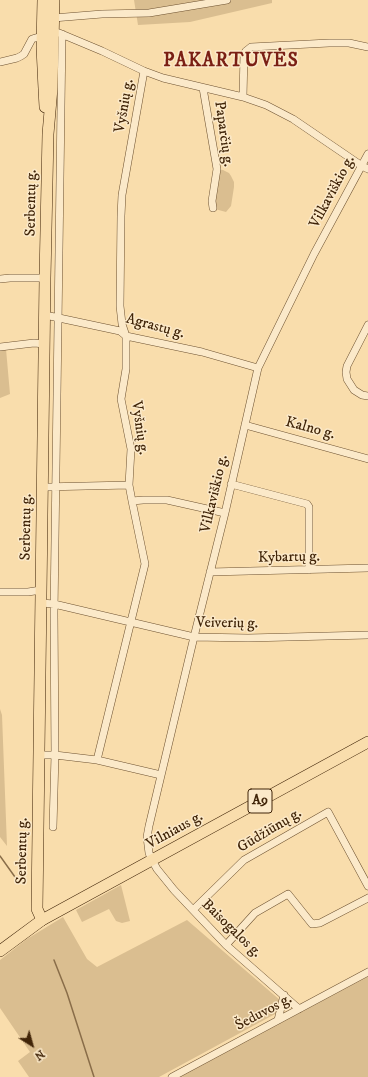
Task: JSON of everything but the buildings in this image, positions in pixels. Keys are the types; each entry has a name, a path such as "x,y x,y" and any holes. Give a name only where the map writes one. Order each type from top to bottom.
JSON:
{"main road":[{"name":"Serbentų g.","path":"43,0 42,36 44,89 48,134"},
{"name":"Serbentų g.","path":"42,920 37,909 39,755 48,134 58,33 53,18 54,0"},
{"name":"Vilniaus g.","path":"0,951 42,920 368,742"}],"street":[{"path":"53,18 102,14 148,13 227,0"},
{"path":"53,827 55,755 54,604 58,317 58,33 163,78 243,97 266,105 293,119 365,168"},
{"path":"0,62 21,56 24,54 32,40 42,36"},
{"path":"243,97 244,54 251,47 349,43 368,47"},
{"name":"Vyšnių g.","path":"97,760 146,564 129,484 131,449 121,399 126,369 126,336 122,324 120,306 122,195 144,71"},
{"name":"Paparčių g.","path":"203,88 217,169 212,201 213,208"},
{"name":"Vilkaviškio g.","path":"152,860 148,849 148,832 258,368 314,254 365,168 368,154"},
{"path":"0,279 46,278"},
{"name":"Agrastų g.","path":"45,315 120,331 126,336 202,352 258,368"},
{"path":"368,325 347,366 346,372 347,379 354,390 362,395 368,396"},
{"path":"0,347 34,343 45,344"},
{"name":"Kalno g.","path":"245,424 368,459"},
{"path":"43,486 56,487 129,484"},
{"path":"231,484 307,504 309,507 309,570"},
{"path":"132,502 143,500 167,500 224,513"},
{"name":"Kybartų g.","path":"210,572 368,568"},
{"path":"0,592 28,592 42,590"},
{"name":"Veiverių g.","path":"41,603 54,604 194,637 368,635"},
{"path":"39,755 55,755 97,760 161,775"},
{"name":"Gūdžiūnų g.","path":"193,910 244,860 328,812 368,886"},
{"name":"Baisogalos g.","path":"152,860 157,869 174,890 226,944 299,1009"},
{"path":"226,944 255,914 288,894 312,924 320,923 368,898"},
{"name":"Šeduvos g.","path":"174,1076 368,972"},
{"path":"278,1020 284,995"}],"shaded area":[{"path":"134,0 272,0 272,3 190,22 138,25"},
{"path":"217,169 229,173 234,182 231,206 226,212 215,209"},
{"path":"6,349 10,394 0,398 0,350"},
{"path":"0,709 2,715 7,846 0,837"},
{"path":"121,885 130,921 122,923 116,921 109,909 82,922 76,910"},
{"path":"63,917 87,959 97,967 187,920 288,1007 159,1077 29,1077 18,1061 30,1052 0,1008 0,960 27,939"},
{"path":"368,972 368,1077 172,1077"}],"waterway":[{"path":"0,856 15,877"},
{"path":"54,960 67,993 94,1077"}],"district":[{"name":"PAKARTUVĖS","path":"231,62"}]}
